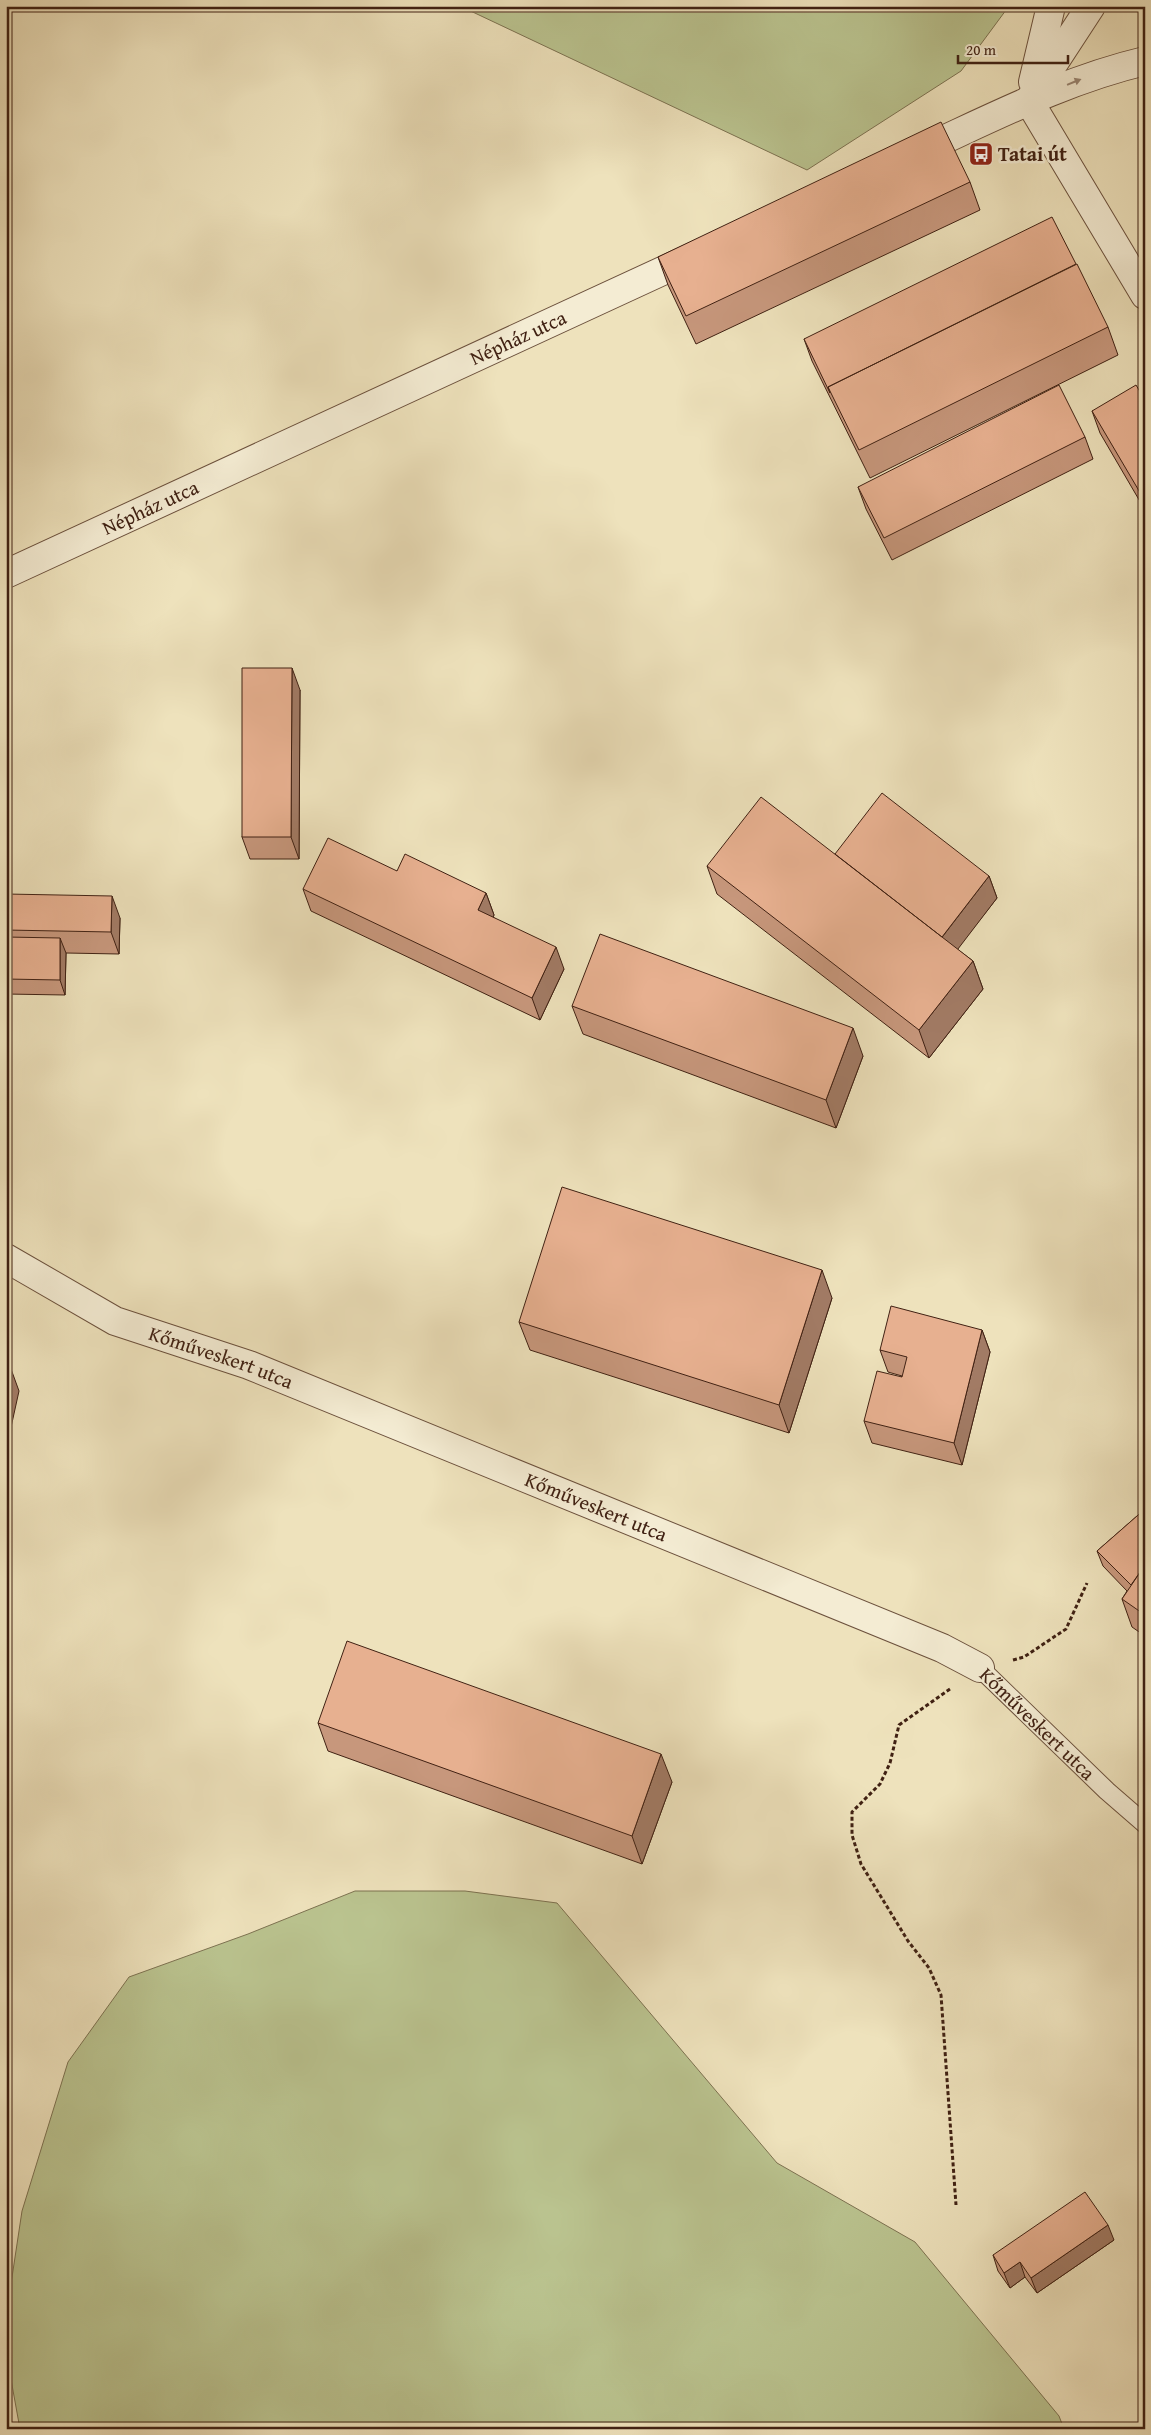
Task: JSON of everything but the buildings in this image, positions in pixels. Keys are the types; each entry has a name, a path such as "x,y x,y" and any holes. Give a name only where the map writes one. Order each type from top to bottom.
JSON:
{"street":[{"path":"1051,6 1029,101 1145,294"},
{"path":"1029,101 1091,6"},
{"path":"893,164 1029,101 1105,70 1145,61"},
{"name":"Népház utca","path":"6,574 722,243"},
{"name":"Kőműveskert utca","path":"6,1258 115,1321 249,1365 924,1640 980,1668"}],"lane":[{"name":"Kőműveskert utca","path":"980,1668 1107,1791 1145,1824"}],"path":[{"path":"956,2205 941,1995 929,1968 908,1941 861,1864 852,1835 852,1812 880,1784 890,1764 899,1725 980,1668 1024,1657 1066,1629 1087,1583"}],"green space":[{"path":"460,6 1009,6 961,71 807,170"},
{"path":"355,1891 465,1891 557,1903 777,2163 915,2242 1059,2416 1064,2429 20,2429 6,2352 6,2317 22,2211 68,2062 129,1977 248,1934"}],"place":[{"name":"Tatai út","path":"981,154"}]}
